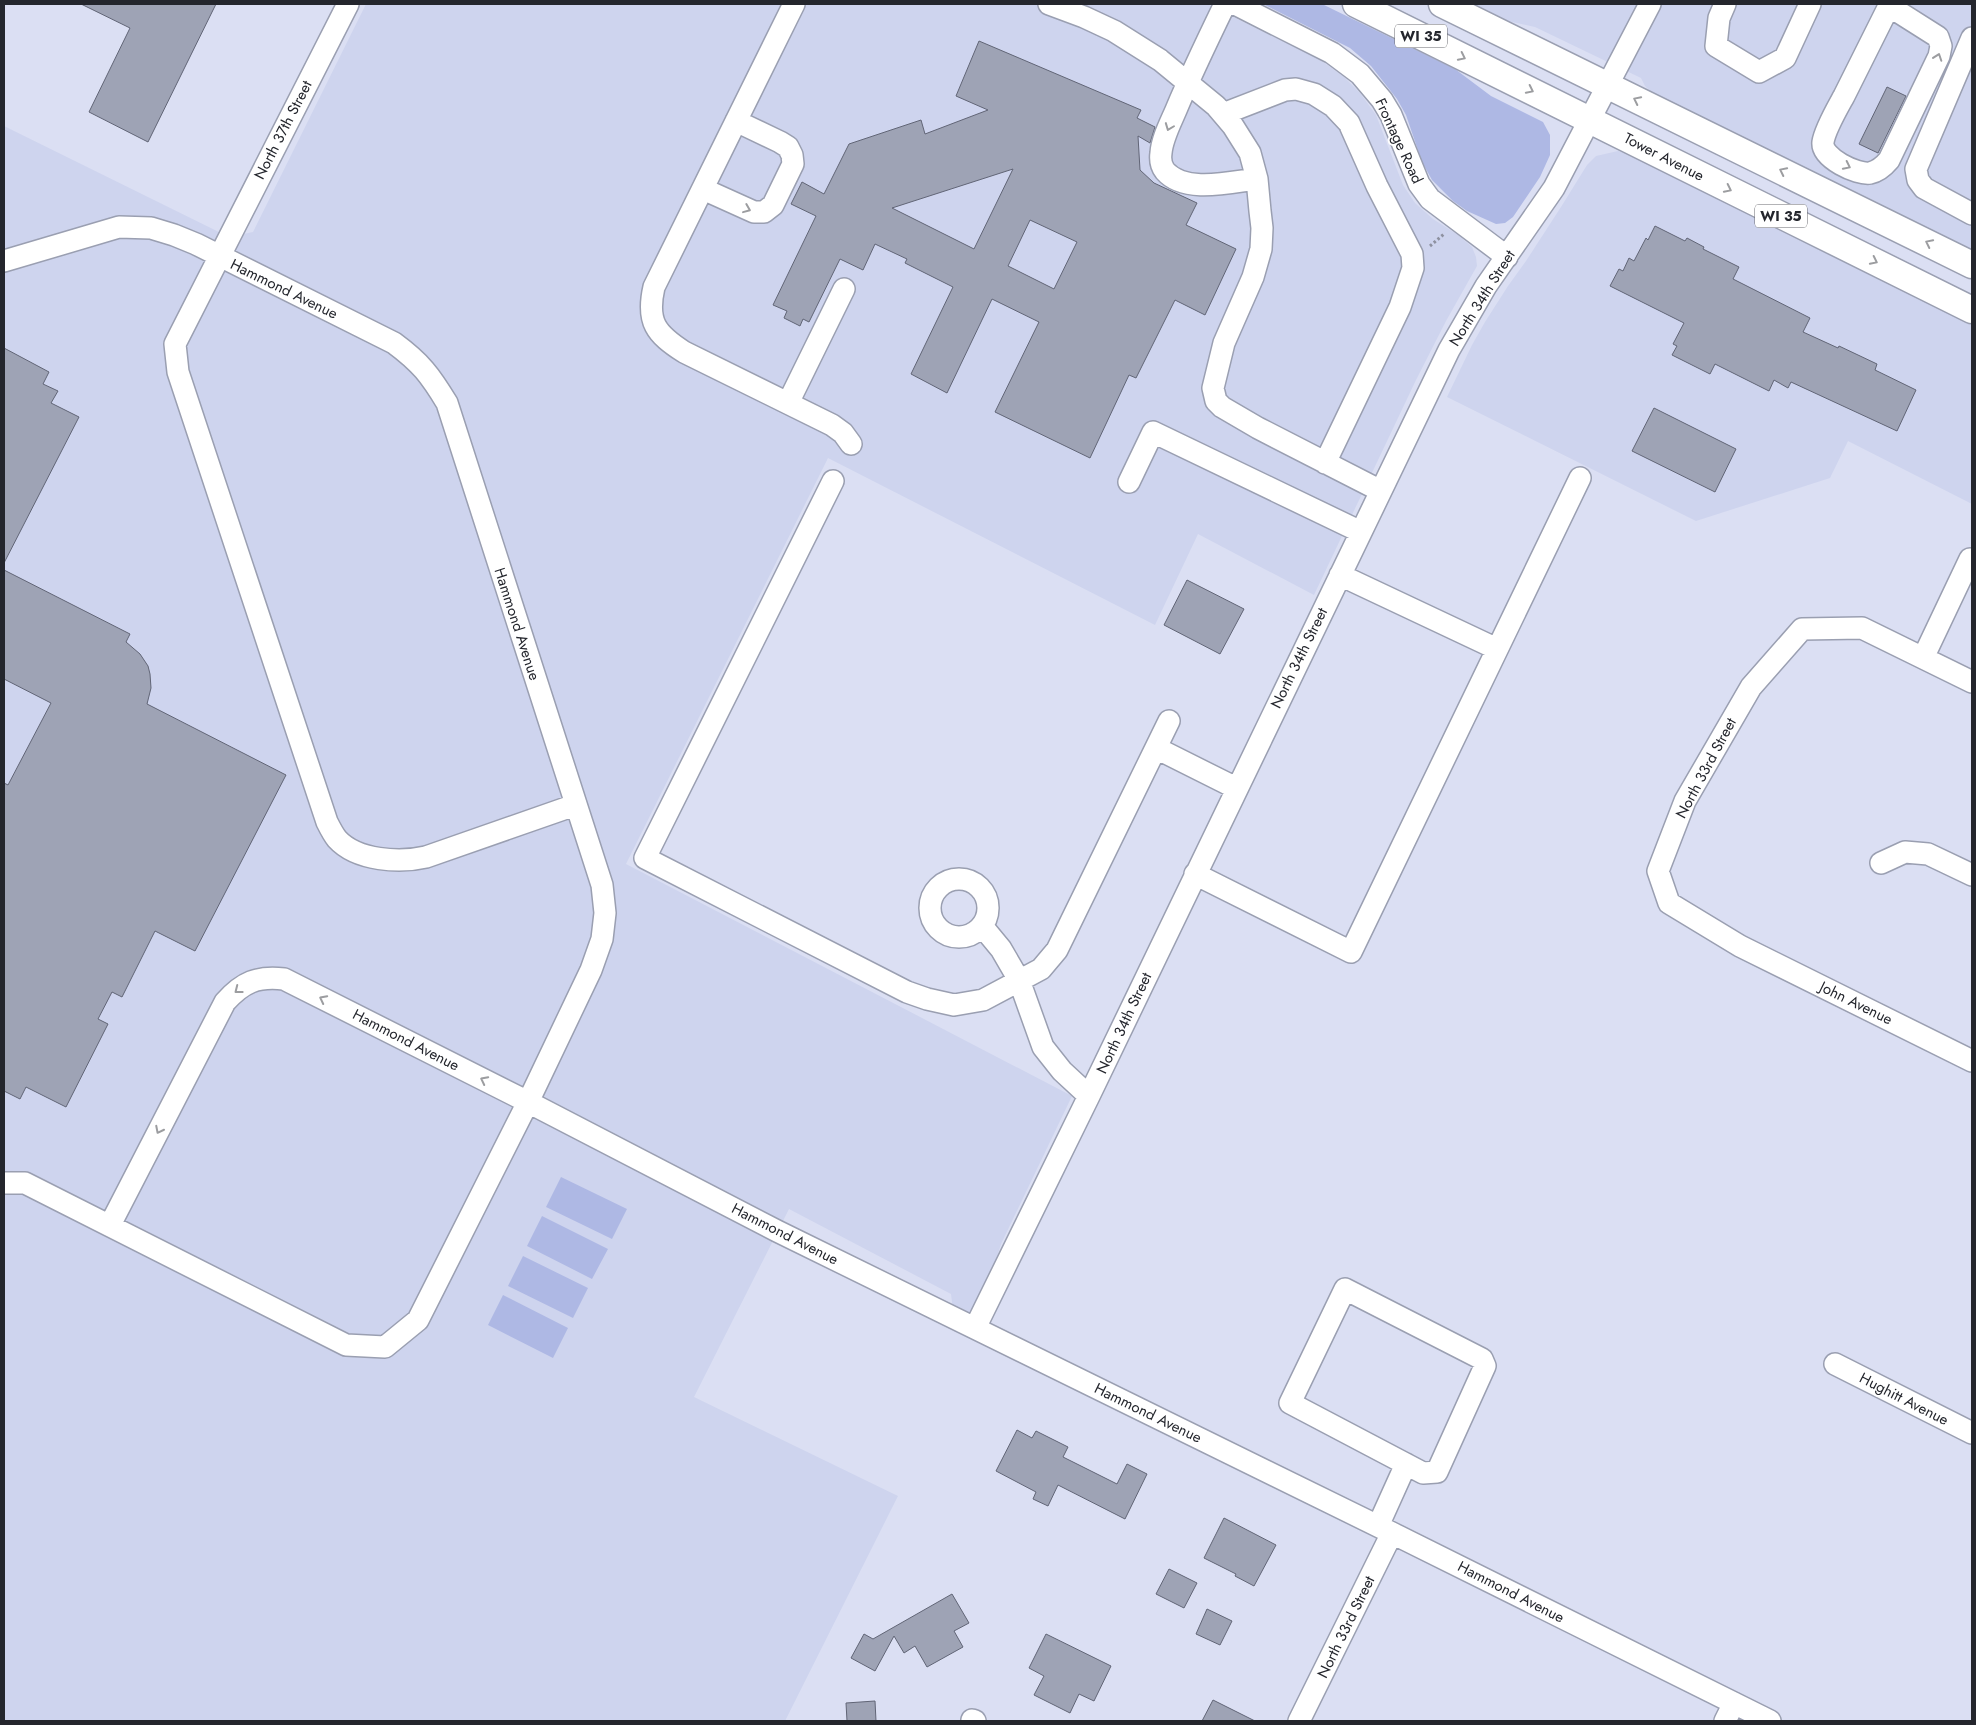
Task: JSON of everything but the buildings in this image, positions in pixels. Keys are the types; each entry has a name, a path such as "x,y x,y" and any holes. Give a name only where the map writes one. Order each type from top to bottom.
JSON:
{"main road":[{"name":"Tower Avenue","path":"1356,4 1972,310"},
{"name":"WI 35","path":"1442,4 1972,265"}],"street":[{"name":"North 37th Street","path":"348,4 175,344 178,372 327,822 338,840 354,851 374,858 410,861 575,805"},
{"path":"794,4 654,287 650,303 652,318 658,331 667,341 684,352 839,429 847,436 851,444"},
{"path":"1050,4 1114,31 1160,60 1216,106 1234,126 1250,153 1256,179 1262,228 1261,249 1254,278 1227,334 1213,388 1216,401 1222,408 1381,491"},
{"path":"1225,4 1168,129 1161,152 1161,162 1165,171 1182,181 1199,185 1256,179"},
{"name":"Frontage Road","path":"1235,4 1332,53 1360,74 1382,100 1391,115 1418,184 1430,199 1455,220 1507,256"},
{"name":"North 34th Street","path":"974,1328 1089,1096 1449,350 1471,311 1547,200 1591,120 1650,4"},
{"path":"1725,4 1719,18 1716,46 1759,72 1785,58 1810,4"},
{"path":"1890,5 1938,38 1941,46 1939,56 1889,160 1882,169 1871,173 1860,173 1831,158 1826,152 1823,142 1890,5"},
{"path":"1972,38 1916,169 1918,180 1924,188 1972,214"},
{"path":"1223,114 1285,90 1296,89 1314,94 1333,106 1349,122 1377,186 1412,254 1413,268 1400,307 1325,463"},
{"path":"703,189 754,212 764,212 773,205 793,164 792,155 788,147 736,120"},
{"name":"Hammond Avenue","path":"4,260 119,227 151,228 174,235 394,343 414,358 430,376 447,403 602,885 605,912 602,939 591,970 528,1102"},
{"path":"788,403 844,289"},
{"path":"1129,482 1152,432 1361,532"},
{"path":"1195,874 1351,952 1580,478"},
{"path":"833,481 645,858 907,992 954,1005 983,1000 1041,969 1057,950 1169,721"},
{"path":"1970,559 1922,658 1972,682"},
{"path":"1340,575 1497,649"},
{"name":"North 33rd Street","path":"1740,946 1669,902 1658,871 1685,801 1751,687 1802,629 1862,628 1922,658"},
{"path":"1156,748 1236,788"},
{"path":"1881,863 1905,852 1928,854 1972,875"},
{"path":"982,926 1001,949 1019,980 1043,1047 1062,1071 1089,1096"},
{"name":"John Avenue","path":"1740,946 1972,1061"},
{"name":"Hammond Avenue","path":"110,1224 225,1002 236,990 249,982 269,978 284,979 528,1102 777,1231 1385,1529 1729,1712 1770,1721"},
{"path":"4,1183 25,1183 110,1224 346,1345 385,1347 418,1320 528,1102"},
{"path":"1345,1289 1482,1359 1485,1366 1437,1472 1423,1473 1406,1464 1290,1403 1345,1289"},
{"name":"Hughitt Avenue","path":"1835,1364 1972,1433"},
{"name":"North 33rd Street","path":"1299,1721 1385,1529 1406,1464"}],"path":[{"path":"1412,254 1435,242 1455,220"}],"shaded area":[{"path":"366,4 1207,4 1319,59 1344,77 1360,93 1376,115 1403,185 1415,203 1433,219 1458,235 1472,247 1476,257 1477,266 1416,380 1314,595 1198,534 1155,625 828,458 626,864 1072,1096 1001,1244 975,1328 954,1318 951,1294 789,1209 694,1397 898,1496 785,1721 4,1721 4,126 229,237 253,232"},
{"path":"1263,4 1322,4 1455,69 1491,96 1543,122 1550,135 1550,155 1540,177 1513,217 1505,223 1496,224 1467,211 1453,201 1432,180 1422,162 1406,115 1397,99 1371,66 1350,48"},
{"path":"1464,4 1972,4 1972,255 1653,94 1645,86 1641,78 1535,27 1503,20"},
{"path":"1618,151 1630,154 1972,323 1972,504 1848,441 1830,478 1696,521 1447,397 1485,322 1587,165 1596,156"},
{"path":"561,1177 627,1209 612,1239 546,1207"},
{"path":"542,1216 608,1249 592,1279 527,1246"},
{"path":"523,1256 588,1288 573,1318 508,1286"},
{"path":"503,1295 568,1328 553,1358 488,1325"}]}
